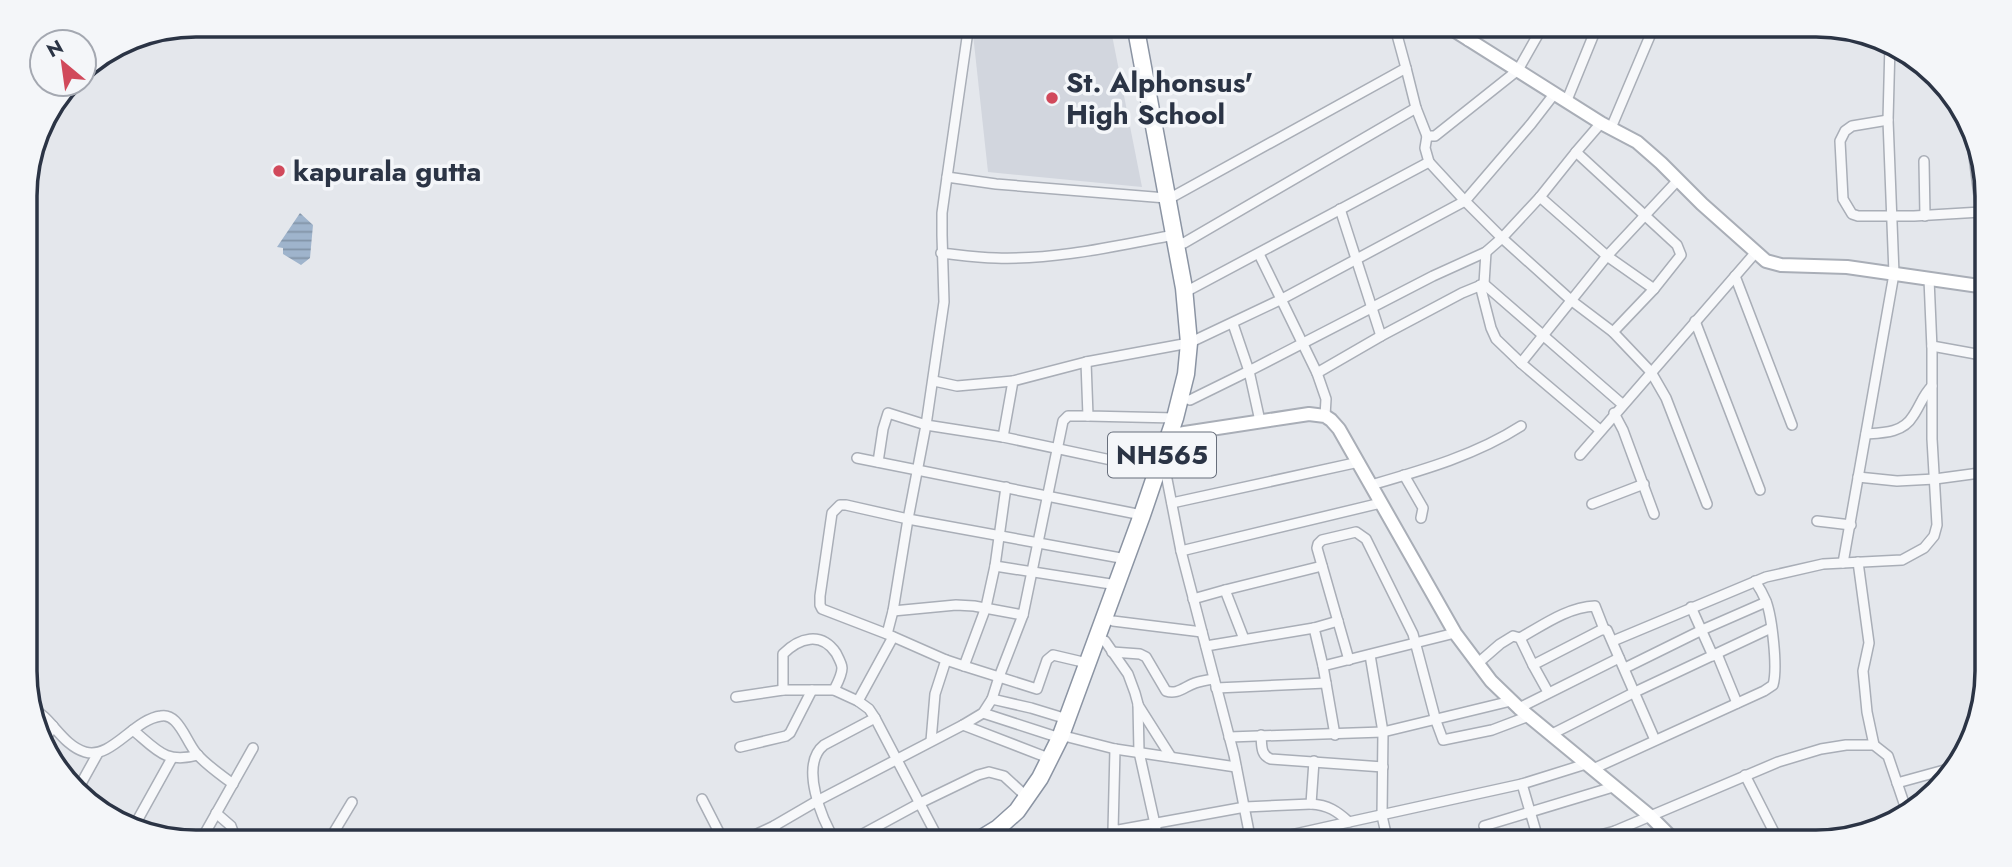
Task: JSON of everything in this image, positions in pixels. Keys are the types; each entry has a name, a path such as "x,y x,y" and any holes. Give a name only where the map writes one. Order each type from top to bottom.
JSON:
{"highway":[{"name":"NH565","path":"1138,37 1196,317 1177,426"},
{"name":"NH565","path":"1145,37 1170,197"},
{"name":"NH565","path":"993,830 1008,820 1027,798 1064,737 1067,719 1142,515 1190,400 1195,369 1179,239"},
{"name":"NH565","path":"1012,830 1034,803 1108,646 1113,621 1161,469"}],"street":[{"path":"858,701 890,635 908,519 934,382 945,284 941,253 942,213 967,37"},
{"path":"1398,37 1416,108 1427,136 1425,148 1429,162 1502,238 1572,301 1613,332 1651,372 1666,398 1707,505"},
{"path":"1462,37 1606,126 1637,142 1766,261 1781,265 1847,267 1975,285"},
{"path":"1468,41 1471,37"},
{"path":"1427,136 1436,136 1518,70 1537,37"},
{"path":"934,382 957,386 1013,381 1086,362 1192,342 1282,299 1465,201 1531,124 1561,97 1591,37"},
{"path":"1190,400 1486,251 1502,238 1540,197 1576,152 1606,126 1649,37"},
{"path":"1843,563 1894,274 1888,120 1890,55"},
{"path":"947,177 996,184 1170,197 1406,68"},
{"path":"941,253 983,258 1022,258 1179,239 1416,108"},
{"path":"1888,120 1860,124 1845,131 1840,141 1843,199 1852,214 1925,216 1975,212"},
{"path":"1576,152 1677,245 1681,255 1654,289 1613,332"},
{"path":"1924,160 1925,216"},
{"path":"1191,289 1429,162"},
{"path":"1521,363 1607,256 1678,180"},
{"path":"1540,197 1607,256 1654,289"},
{"path":"1340,209 1381,336"},
{"path":"1486,251 1482,285 1490,328 1502,345 1521,363 1600,430"},
{"path":"1580,455 1756,252"},
{"path":"1259,254 1317,373 1326,399 1325,416"},
{"path":"1735,276 1791,425"},
{"path":"1613,642 1755,581 1804,567 1902,560 1924,548 1934,536 1937,525 1932,439 1929,279"},
{"path":"1482,285 1622,404"},
{"path":"1317,373 1381,336 1482,285"},
{"path":"1695,320 1760,490"},
{"path":"1233,324 1249,371 1260,421"},
{"path":"1932,346 1975,354"},
{"path":"1086,362 1088,416"},
{"path":"1003,437 1013,381"},
{"path":"1866,435 1890,432 1903,427 1912,419 1932,386"},
{"path":"878,462 888,413 926,425 1057,447 1161,469 1172,503 1181,551 1237,767 1249,830"},
{"path":"1614,413 1623,430 1654,514"},
{"path":"766,830 983,713 992,699 1023,615 1046,495 1065,418 1088,416 1177,426 1260,421 1309,414 1331,419 1339,429 1455,633 1477,664 1520,708 1664,830"},
{"path":"1371,485 1451,460 1502,438 1521,426"},
{"path":"857,458 1142,515"},
{"path":"1172,503 1359,463"},
{"path":"1858,477 1897,481 1975,474"},
{"path":"1404,475 1423,508 1421,518"},
{"path":"1592,504 1644,484"},
{"path":"964,666 986,607 995,566 1006,487"},
{"path":"1181,551 1381,503"},
{"path":"1037,689 946,660 822,608 820,605 832,513 836,508 846,505 1126,559"},
{"path":"1817,522 1851,525"},
{"path":"1349,660 1317,548 1319,541 1356,532 1363,535 1417,643 1436,721 1442,738 1446,740 1492,730 1520,708 1619,657"},
{"path":"1858,562 1869,643 1863,671 1874,745"},
{"path":"995,566 1117,585"},
{"path":"1193,599 1322,566"},
{"path":"1313,830 1522,784 1589,766 1656,740 1765,691 1773,685 1775,671 1766,602 1755,581"},
{"path":"1225,590 1244,639"},
{"path":"1625,668 1766,602"},
{"path":"893,611 956,605 986,607 1023,615"},
{"path":"1477,664 1508,638 1520,638 1567,612 1595,606 1656,740"},
{"path":"1691,607 1737,703"},
{"path":"1113,621 1202,632"},
{"path":"1206,646 1314,628 1338,621"},
{"path":"1314,628 1335,735"},
{"path":"1552,734 1771,628"},
{"path":"1533,665 1604,629"},
{"path":"1323,666 1455,633"},
{"path":"783,690 783,654 813,638 830,646 839,660 842,668 834,690"},
{"path":"1520,638 1548,692"},
{"path":"1108,646 1146,657 1166,691 1170,693 1194,683 1326,682"},
{"path":"1108,646 1128,674 1138,704 1171,757"},
{"path":"1031,708 1047,660 1053,655 1087,663"},
{"path":"1370,655 1384,733 1382,816 1385,830"},
{"path":"931,741 935,694 946,660"},
{"path":"736,697 783,690 834,690 858,701 875,718 934,830"},
{"path":"740,747 790,733 812,690"},
{"path":"992,699 1067,719"},
{"path":"1138,704 1139,752 1157,830"},
{"path":"1229,737 1384,733 1436,721 1520,708"},
{"path":"42,713 78,749 87,753 98,753 107,749 147,719 163,715 170,717 176,721 198,755 233,784"},
{"path":"983,713 1115,749 1237,767"},
{"path":"830,830 817,801 813,760 824,745 875,718"},
{"path":"963,725 1051,759"},
{"path":"50,733 54,726"},
{"path":"133,730 172,758 183,759 198,755"},
{"path":"1261,735 1262,752 1266,757 1383,767"},
{"path":"1617,830 1745,775 1821,749 1846,745 1874,745 1888,756 1904,804"},
{"path":"207,830 253,748"},
{"path":"1113,830 1115,749"},
{"path":"82,782 98,753"},
{"path":"138,819 172,758"},
{"path":"1311,804 1314,761"},
{"path":"1897,783 1939,771"},
{"path":"870,830 920,803 989,772 1004,776 1027,798"},
{"path":"1745,775 1773,830"},
{"path":"1522,784 1536,830"},
{"path":"1484,826 1613,787"},
{"path":"702,799 718,830"},
{"path":"335,830 352,802"},
{"path":"1119,830 1245,807 1311,804 1330,807 1349,822"},
{"path":"216,813 232,830"},
{"path":"774,826 776,830"}],"shaded area":[{"name":"St. Alphonsus' High School","path":"973,37 1112,37 1142,187 988,172"}],"water":[{"path":"300,213 313,225 310,258 301,265 283,254 283,248 277,247"}],"place":[{"name":"St. Alphonsus' High School","path":"1052,98"},
{"name":"kapurala gutta","path":"279,171"}]}
